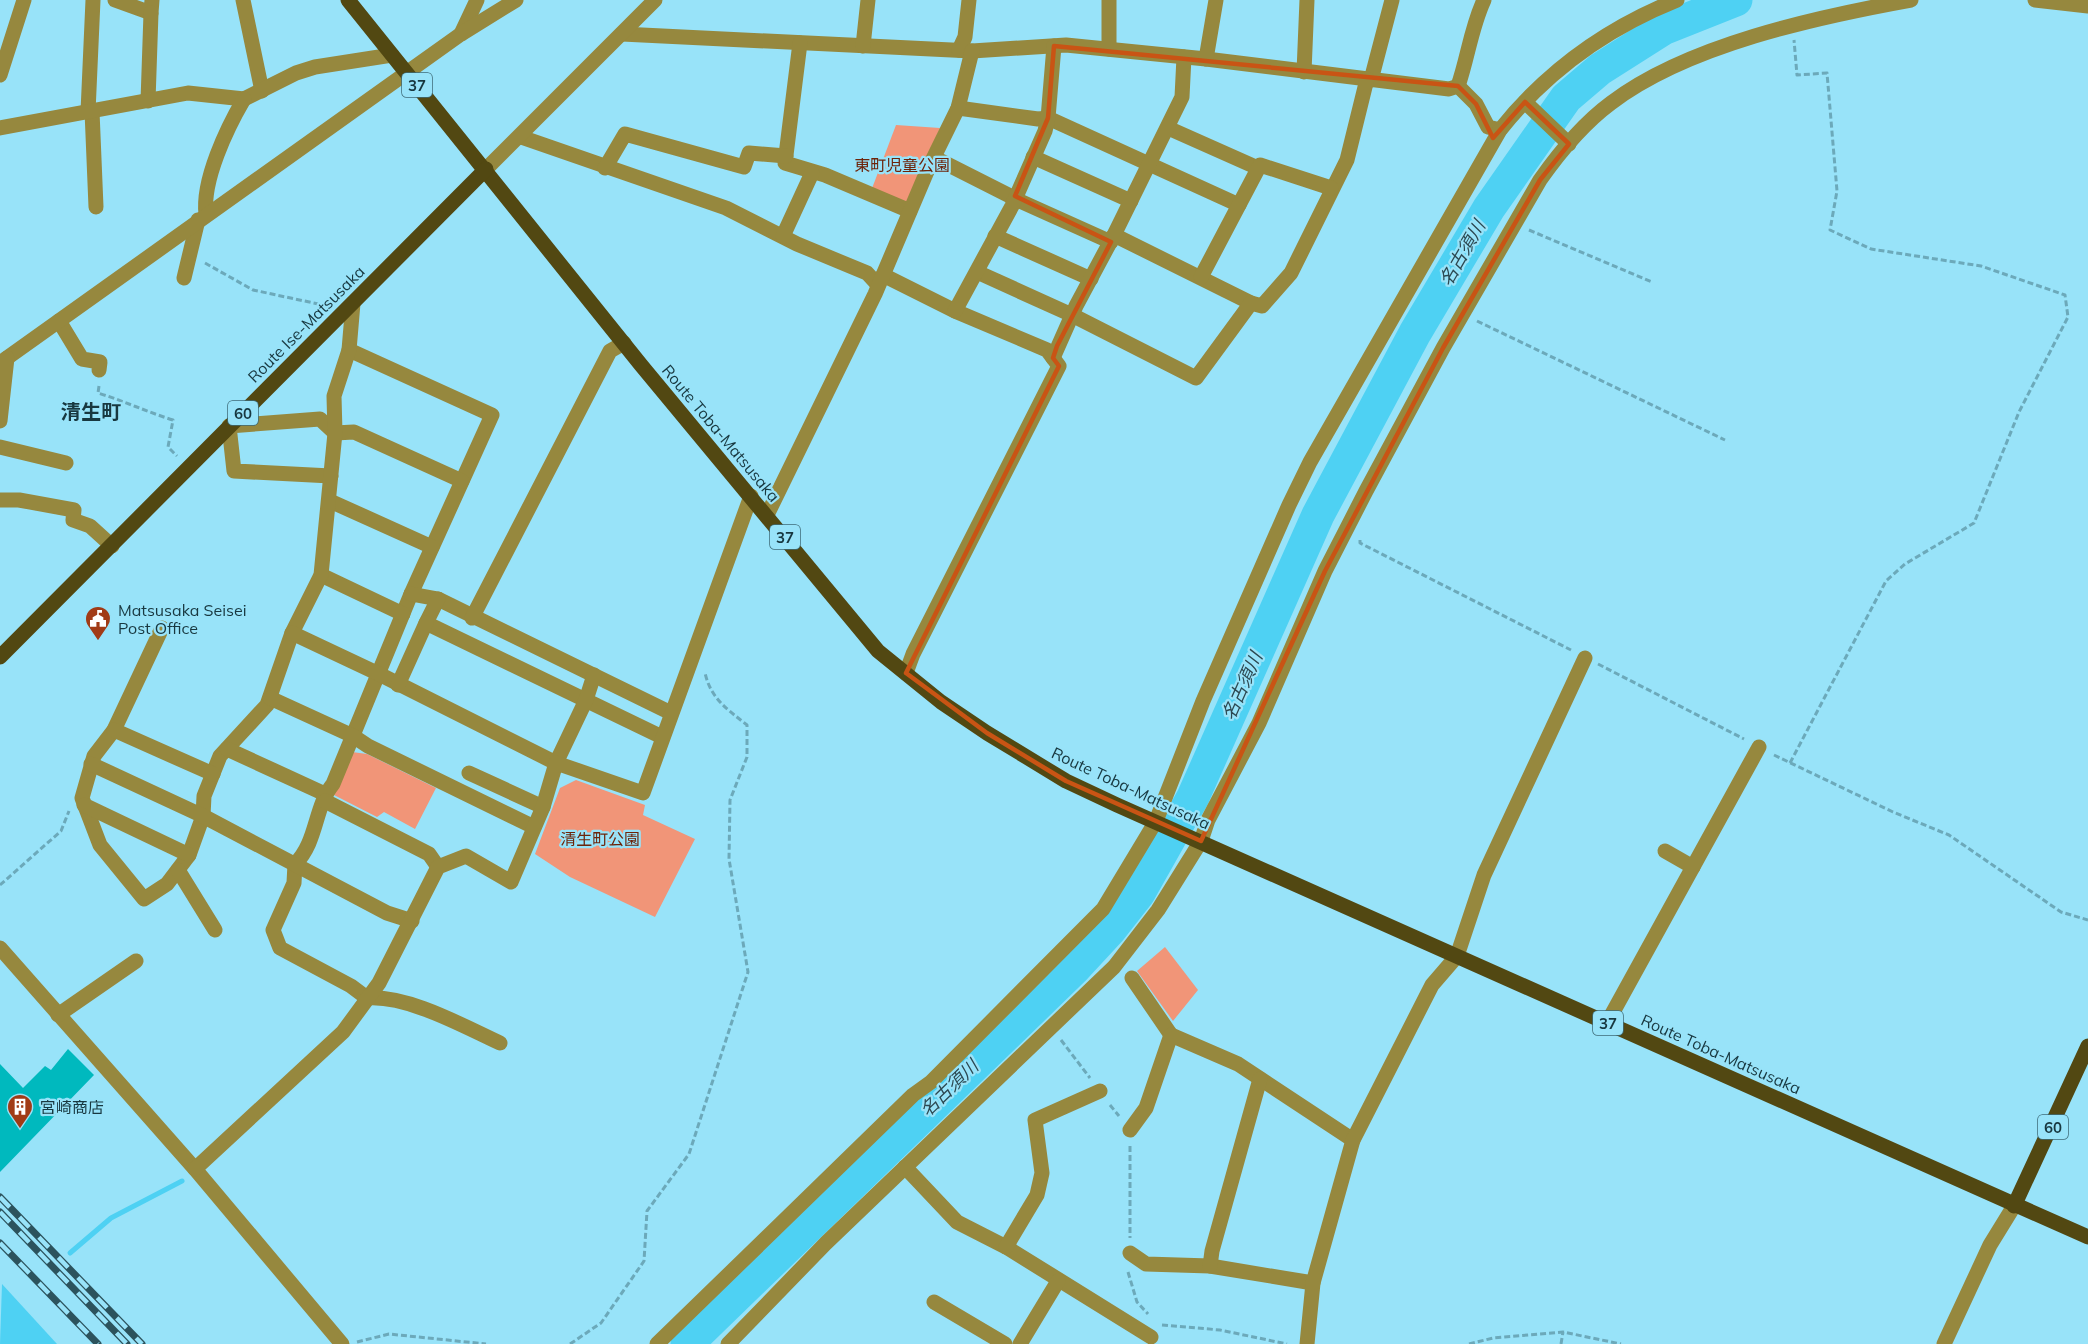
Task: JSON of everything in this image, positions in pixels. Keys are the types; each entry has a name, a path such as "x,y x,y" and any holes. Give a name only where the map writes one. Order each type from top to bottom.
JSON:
{"main road":[{"name":"Route Toba-Matsusaka","path":"348,0 624,343 878,651 987,733 1066,781 2014,1206 2088,1237"},
{"name":"Route Ise-Matsusaka","path":"0,657 486,169"},
{"name":"60","path":"2014,1206 2088,1046"}],"street":[{"path":"0,75 24,0"},
{"path":"93,0 90,112 96,207"},
{"path":"115,0 151,7 148,101"},
{"path":"243,0 262,91"},
{"path":"461,34 477,0"},
{"path":"0,421 3,361 461,34 516,0"},
{"path":"486,169 521,137 655,0"},
{"path":"863,46 868,0"},
{"path":"767,515 797,458 958,108 966,50 969,0"},
{"path":"1109,0 1109,49"},
{"path":"1206,59 1216,0"},
{"path":"1304,72 1307,0"},
{"path":"932,163 1112,238 1201,277 1251,303 1262,306 1291,273 1347,160 1392,0"},
{"path":"1458,86 1468,58 1474,22 1484,0"},
{"path":"657,1344 913,1095 931,1082 1103,909 1156,821 1203,701 1288,505 1441,229 1500,130 1563,65 1598,39 1636,18 1677,0"},
{"path":"728,1344 826,1243 1114,968 1158,910 1201,841 1208,820 1258,723 1325,571 1366,491 1443,348 1540,180 1569,144 1610,103 1692,56 1848,11 1911,0"},
{"path":"2035,0 2088,6"},
{"path":"622,34 966,50 1054,45 1206,59 1449,89 1458,86"},
{"path":"800,43 785,163 812,173 825,175 910,211"},
{"path":"955,311 1015,196 1048,118 1054,45"},
{"path":"0,128 188,93 244,99 296,73 315,67 392,55"},
{"path":"1053,358 1072,315 1182,98 1184,57"},
{"path":"1458,86 1476,104 1488,127 1500,130"},
{"path":"184,278 188,253 202,217 204,201 224,134 244,99"},
{"path":"1525,102 1569,144"},
{"path":"958,108 1038,119 1048,118 1239,205"},
{"path":"1167,128 1258,168"},
{"path":"605,168 625,134 744,168 749,153 786,156"},
{"path":"521,137 605,168 726,208 880,280 1047,350 1059,366 913,654 906,674"},
{"path":"1032,157 1131,201"},
{"path":"1201,277 1260,165 1331,189"},
{"path":"783,236 812,173"},
{"path":"995,236 1091,279"},
{"path":"977,272 1072,315 1196,378 1251,303"},
{"path":"162,628 114,730 94,756 83,802 100,845 144,899 167,884 189,855 203,816 204,796 220,756 267,705 292,633 321,575 332,476 335,433 334,396 349,350 349,306"},
{"path":"59,321 82,359 100,362 99,370"},
{"path":"472,618 610,351 624,343"},
{"path":"349,350 492,415 411,594 333,784 325,797 307,853 296,864 294,883 273,930 280,948 351,986 367,998 382,997 450,1019 500,1043"},
{"path":"332,476 234,471 229,426 320,419 335,433 354,432 462,481"},
{"path":"0,447 66,463"},
{"path":"292,633 556,763 643,793 752,496"},
{"path":"0,500 19,500 74,510 73,520 76,523 90,526 112,546"},
{"path":"330,501 432,547"},
{"path":"321,575 403,614"},
{"path":"411,594 438,599 472,618 671,712"},
{"path":"398,685 438,599"},
{"path":"426,623 662,737"},
{"path":"1307,1344 1313,1283 1353,1140 1432,985 1457,956 1484,875 1585,658"},
{"path":"195,1169 343,1032 379,983 438,867 466,856 511,882 543,807 556,763 586,700 594,675"},
{"path":"270,698 353,736 368,746 534,827"},
{"path":"114,730 213,774"},
{"path":"1607,1023 1759,747"},
{"path":"227,749 325,797 429,854 438,867"},
{"path":"91,764 203,816 387,913 412,921"},
{"path":"468,773 543,807"},
{"path":"83,802 189,855"},
{"path":"1665,851 1693,867"},
{"path":"178,870 215,930"},
{"path":"0,948 5,965 58,1015 195,1169 342,1344"},
{"path":"58,1015 136,960"},
{"path":"1132,978 1171,1035 1238,1064 1353,1140"},
{"path":"1130,1130 1146,1108 1171,1035"},
{"path":"1210,1266 1212,1251 1260,1079"},
{"path":"1006,1247 1037,1195 1042,1173 1035,1120 1100,1091"},
{"path":"905,1167 957,1222 1006,1247 1058,1281 1154,1331"},
{"path":"1944,1344 1990,1245 2014,1206"},
{"path":"1130,1253 1146,1264 1210,1266 1313,1283"},
{"path":"1020,1344 1058,1281"},
{"path":"934,1302 1005,1344"}],"path":[{"path":"1787,29 1795,42 1797,75 1827,73 1837,191 1830,230 1871,249 1980,266 2065,295 2068,317 2019,412 1974,523 1905,564 1886,582 1790,763"},
{"path":"1530,219 1528,229 1652,282"},
{"path":"188,253 253,290 349,306"},
{"path":"1480,311 1477,322 1725,440"},
{"path":"99,370 98,393 130,403 136,409 173,420 168,447 189,467"},
{"path":"1361,532 1360,543 1790,763 1949,835 2061,912 2088,920"},
{"path":"570,1344 601,1323 644,1261 647,1211 689,1154 748,972 729,859 730,800 747,757 747,725 719,703 709,688 705,670 689,663"},
{"path":"0,885 61,831 73,803 83,802"},
{"path":"1051,1027 1130,1130 1128,1274 1137,1302 1150,1317"},
{"path":"1154,1331 1220,1330 1287,1344"},
{"path":"1469,1344 1493,1338 1563,1332 1621,1344"},
{"path":"1561,1344 1563,1332"},
{"path":"349,1344 389,1334 486,1344"}],"highlighted area":[{"path":"1054,46 1458,86 1476,104 1493,138 1525,102 1569,144 1540,180 1443,348 1325,571 1201,841 1066,781 987,733 906,673 1059,366 1053,358 1057,346 1111,242 1015,196 1048,118"}],"green space":[{"name":"東町児童公園","path":"896,125 940,128 907,207 871,191"},
{"path":"352,752 367,754 436,788 415,829 384,812 377,817 334,795"},
{"name":"清生町公園","path":"576,780 645,805 643,815 695,839 655,917 570,877 535,854 560,788"},
{"path":"1165,947 1198,990 1173,1021 1137,971"}],"water":[{"path":"2,1284 57,1344 0,1344"}],"building":[{"name":"宮崎商店","path":"68,1049 94,1075 0,1172 0,1064 23,1088 45,1066 51,1070"}],"waterway":[{"name":"名古須川","path":"687,1344 1073,970 1110,930 1139,893 1193,797 1318,515 1415,333 1489,208 1566,98 1600,69 1663,29 1736,0"},
{"path":"70,1253 111,1218 182,1181"}],"railway":[{"path":"0,1197 142,1344"},
{"path":"0,1212 127,1344"},
{"path":"0,1243 98,1344"}],"place":[{"name":"Matsusaka Seisei Post Office","path":"98,642"},
{"name":"宮崎商店","path":"20,1130"}],"district":[{"name":"清生町","path":"91,411"}]}
